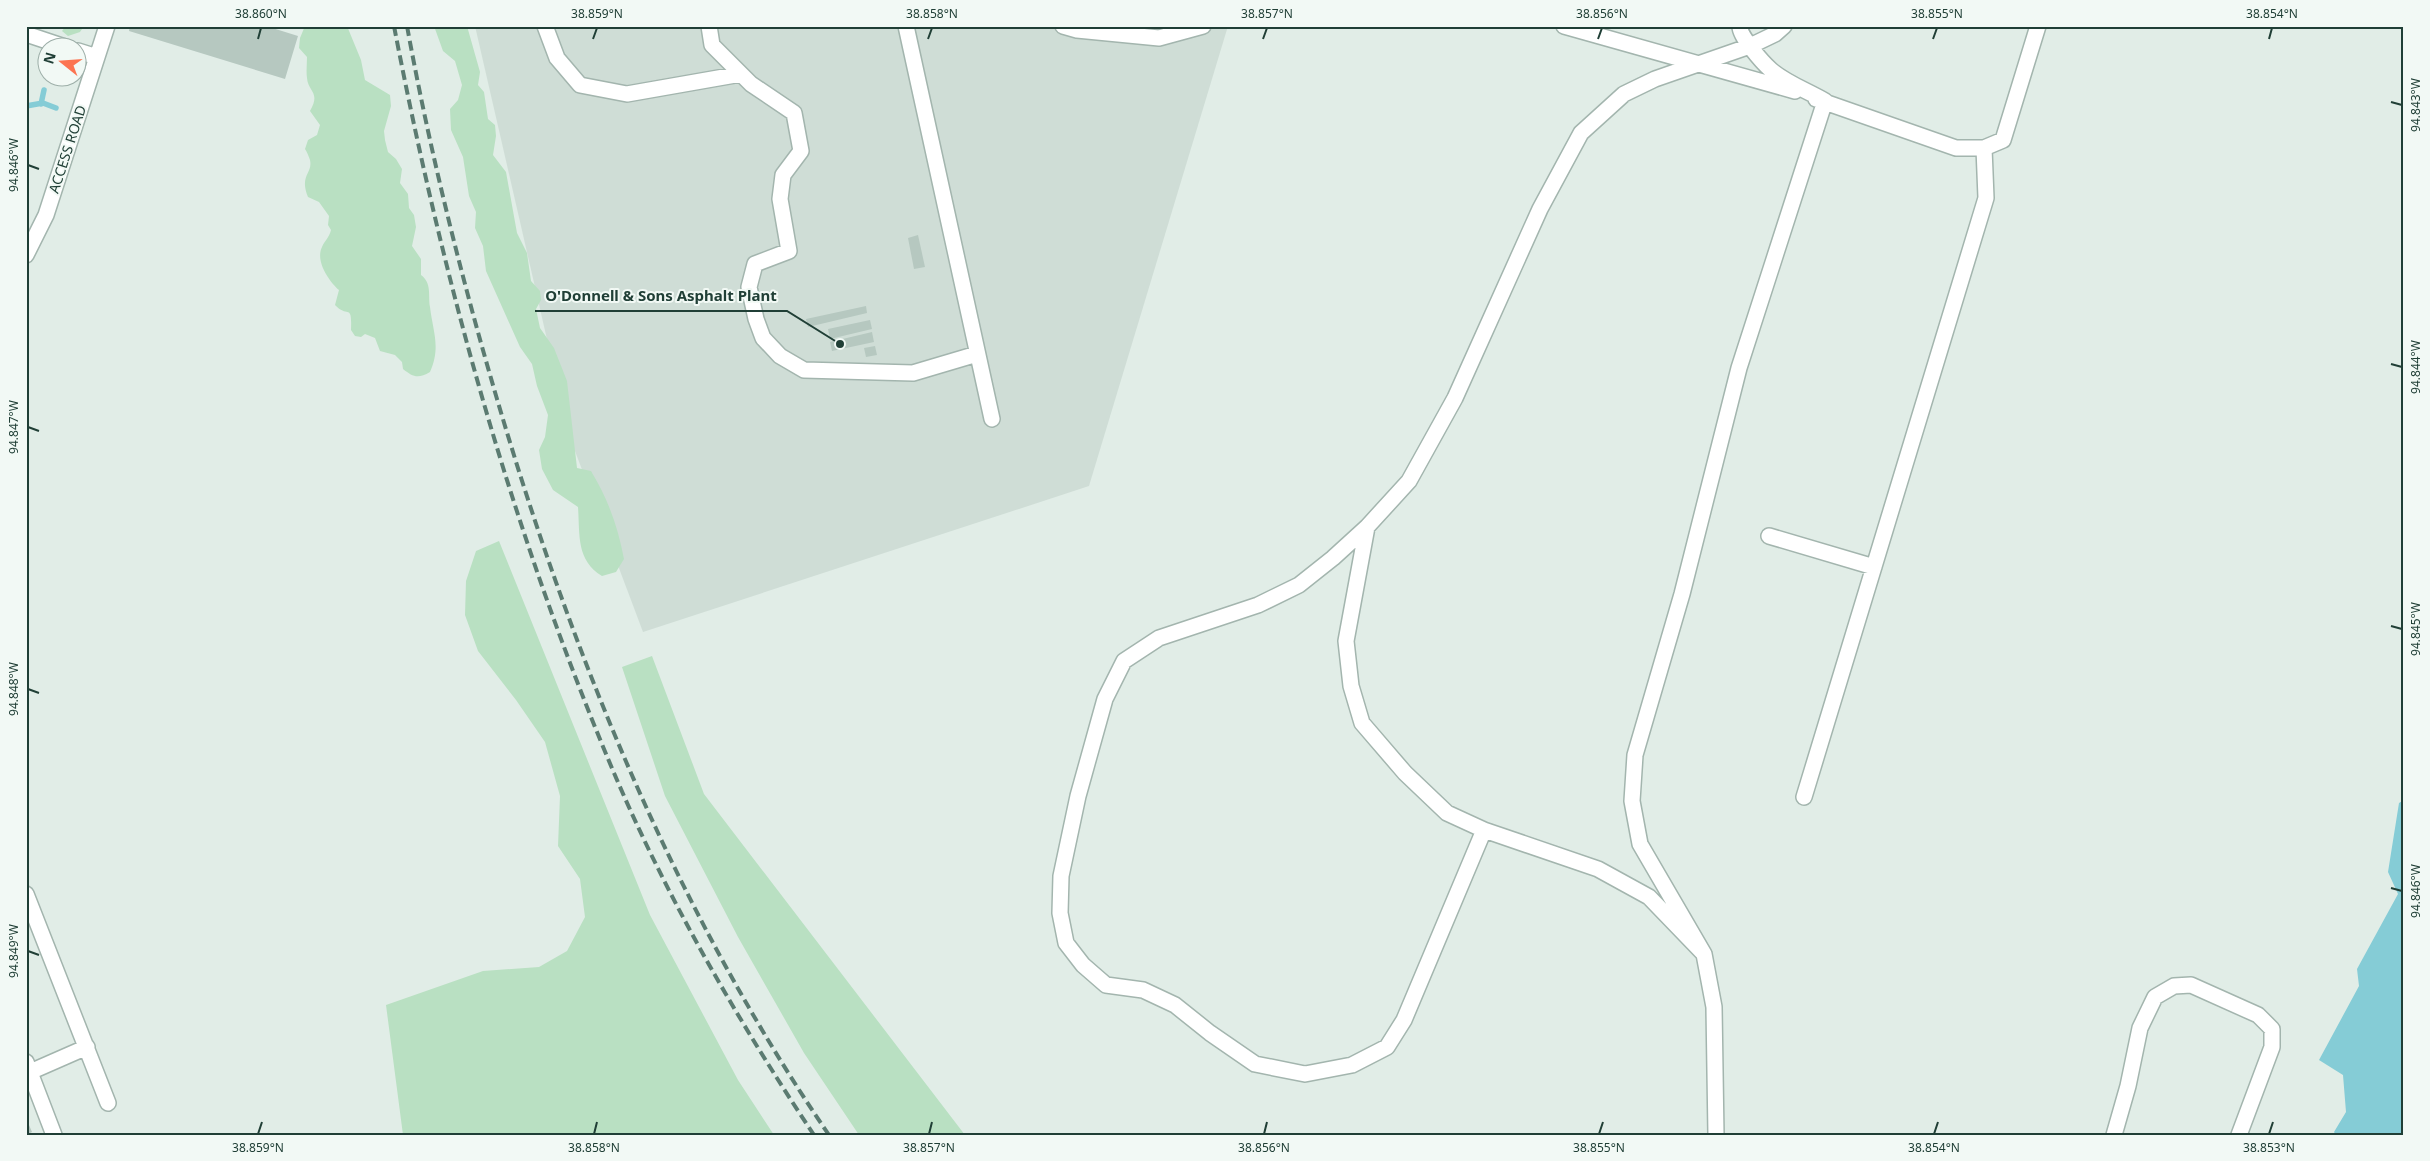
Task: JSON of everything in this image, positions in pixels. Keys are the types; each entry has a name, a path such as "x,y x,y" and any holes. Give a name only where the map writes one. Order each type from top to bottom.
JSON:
{"street":[{"name":"ACCESS ROAD","path":"28,251 46,215 107,26"},
{"path":"545,26 557,58 580,85 628,94 741,74"},
{"path":"709,26 712,45 751,84 794,113 801,151 783,175 780,199 789,251 754,264 749,287 756,319 763,338 780,356 804,370 913,372 977,354"},
{"path":"906,26 992,419"},
{"path":"1063,26 1077,30 1159,38 1203,26"},
{"path":"1564,26 1825,101 1956,148 1984,148 2003,140 2038,26"},
{"path":"1740,26 1739,30 1750,46 1771,70 1825,101"},
{"path":"1484,830 1404,1020 1387,1047 1352,1065 1305,1074 1255,1064 1210,1033 1175,1005 1143,990 1106,984 1083,965 1066,943 1060,913 1061,876 1078,796 1105,699 1124,661 1158,638 1258,605 1299,584 1333,558 1367,527 1409,481 1455,398 1540,209 1581,133 1624,94 1655,79 1750,46 1775,34 1784,26"},
{"path":"26,34 38,38"},
{"path":"88,54 97,57"},
{"path":"1716,1135 1714,1007 1704,954 1640,844 1632,801 1635,755 1682,594 1739,368 1825,101"},
{"path":"1804,797 1986,198 1984,148"},
{"path":"1367,527 1346,641 1351,686 1362,722 1405,773 1447,812 1484,830 1598,868 1649,897 1704,954"},
{"path":"1769,536 1874,567"},
{"path":"26,894 108,1103"},
{"path":"2114,1135 2128,1086 2140,1028 2155,997 2174,986 2191,985 2258,1014 2272,1030 2272,1047 2239,1135"},
{"path":"54,1135 28,1067 87,1047"}],"shaded area":[{"path":"475,26 1228,26 1089,486 643,632 569,435"}],"green space":[{"path":"66,26 84,26 80,32 68,36 62,31"},
{"path":"305,26 347,26 361,60 365,80 390,95 391,106 384,131 385,140 388,152 396,159 402,169 400,183 408,194 409,208 414,215 416,227 412,246 421,259 421,275 428,285 436,347 430,372 422,376 410,374 403,369 402,362 395,355 380,351 375,338 365,334 361,337 355,336 351,330 350,313 339,309 335,305 339,290 327,276 320,258 320,252 331,230 328,225 329,216 319,202 308,197 305,184 305,179 310,169 310,160 305,149 308,140 317,135 320,125 310,111 314,96 307,78 307,57 299,48 300,38"},
{"path":"434,26 467,26 480,72 478,85 484,92 488,119 495,125 496,136 493,155 506,172 517,233 527,253 531,281 540,291 541,300 536,309 540,328 554,348 567,381 577,468 591,471 612,514 619,536 624,559 616,572 602,576 588,562 581,546 578,507 553,490 542,469 539,450 545,437 548,415 537,386 532,364 520,347 486,271 483,246 475,228 476,212 469,196 463,157 451,130 450,109 458,100 462,85 455,61 443,51"},
{"path":"499,541 650,915 738,1080 774,1135 403,1135 386,1005 483,971 539,967 567,951 585,917 580,879 558,846 560,796 545,742 516,700 478,651 465,615 466,581 476,551"},
{"path":"652,656 704,794 965,1135 859,1135 804,1053 738,937 665,796 622,667"}],"water":[{"path":"2404,800 2404,1135 2336,1135 2334,1132 2346,1112 2343,1075 2319,1060 2359,986 2357,969 2398,894 2388,872 2399,803"}],"building":[{"path":"130,26 266,26 298,36 285,79 129,31"},
{"path":"918,235 925,267 914,269 908,238"},
{"path":"866,306 867,313 808,327 806,319"},
{"path":"870,320 872,329 830,339 828,329"},
{"path":"872,332 874,342 832,351 830,342"},
{"path":"875,346 877,355 866,357 864,348"},
{"path":"26,1118 32,1132 26,1135"}],"waterway":[{"path":"41,104 44,90"},
{"path":"26,106 43,103 56,108"}],"railway":[{"path":"394,26 413,122 435,217 484,406 544,591 578,683 635,820 681,913 758,1048 814,1135"},
{"path":"407,26 436,167 497,399 559,592 595,687 634,780 677,872 723,962 774,1050 829,1135"}],"place":[{"name":"O'Donnell & Sons Asphalt Plant","path":"840,344"}]}
